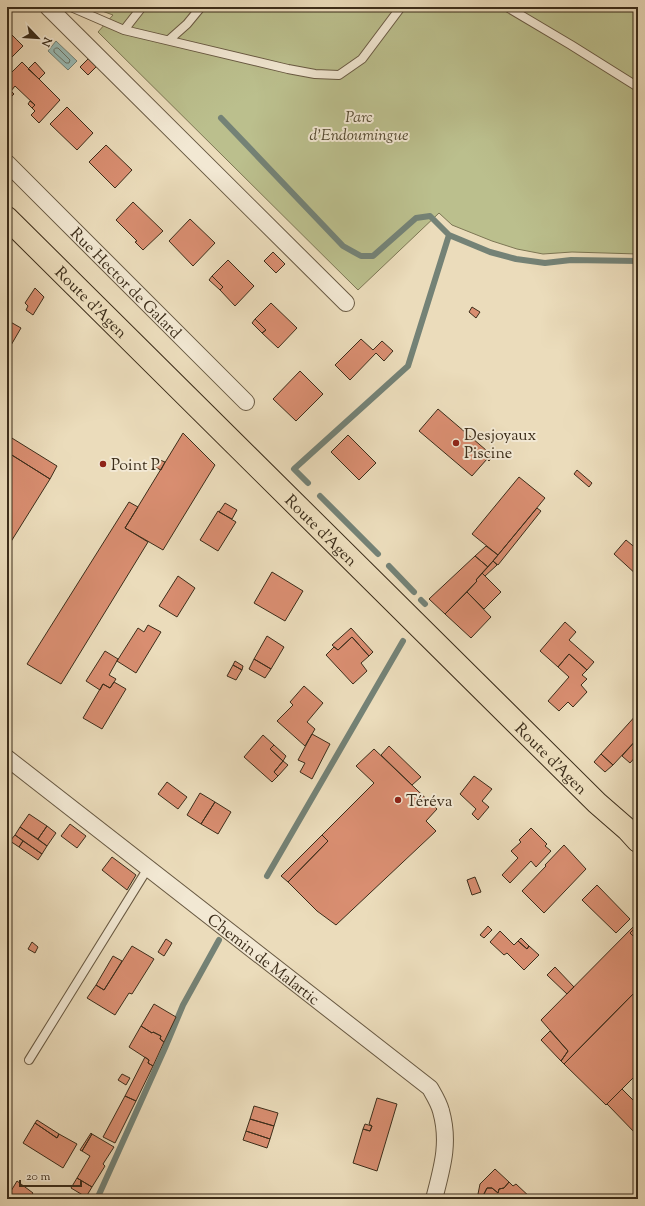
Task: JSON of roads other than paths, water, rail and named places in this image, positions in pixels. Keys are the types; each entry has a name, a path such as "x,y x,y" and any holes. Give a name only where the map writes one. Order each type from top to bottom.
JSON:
{"main road":[{"name":"Route d'Agen","path":"7,218 598,803 635,830"}],"street":[{"path":"48,7 346,303"},
{"name":"Rue Hector de Galard","path":"7,163 246,402"},
{"name":"Chemin de Malartic","path":"7,758 430,1088 441,1110 446,1134 445,1158 434,1199"}],"lane":[{"path":"71,7 124,30 288,69 315,74 339,75 362,59 401,7"},
{"path":"124,30 142,7"},
{"path":"169,40 187,24 201,7"},
{"path":"507,7 638,87"},
{"path":"29,1060 148,868"}],"water":[{"path":"56,41 77,61 68,70 48,51"}],"waterway":[{"path":"221,118 343,246 361,256 373,256 416,218 430,216 449,235"},
{"path":"308,483 294,469 408,366 449,235 490,252 516,259 545,263 571,260 638,261"},
{"path":"320,496 378,554"},
{"path":"389,566 414,592"},
{"path":"421,600 425,604"},
{"path":"267,876 403,641"},
{"path":"97,1199 183,1005 219,940"}],"place":[{"name":"Desjoyaux Piscine","path":"456,443"},
{"name":"Point P","path":"103,464"},
{"name":"Téréva","path":"398,800"}],"park label":[{"name":"Parc d’Endoumingue","path":"359,125"}]}
